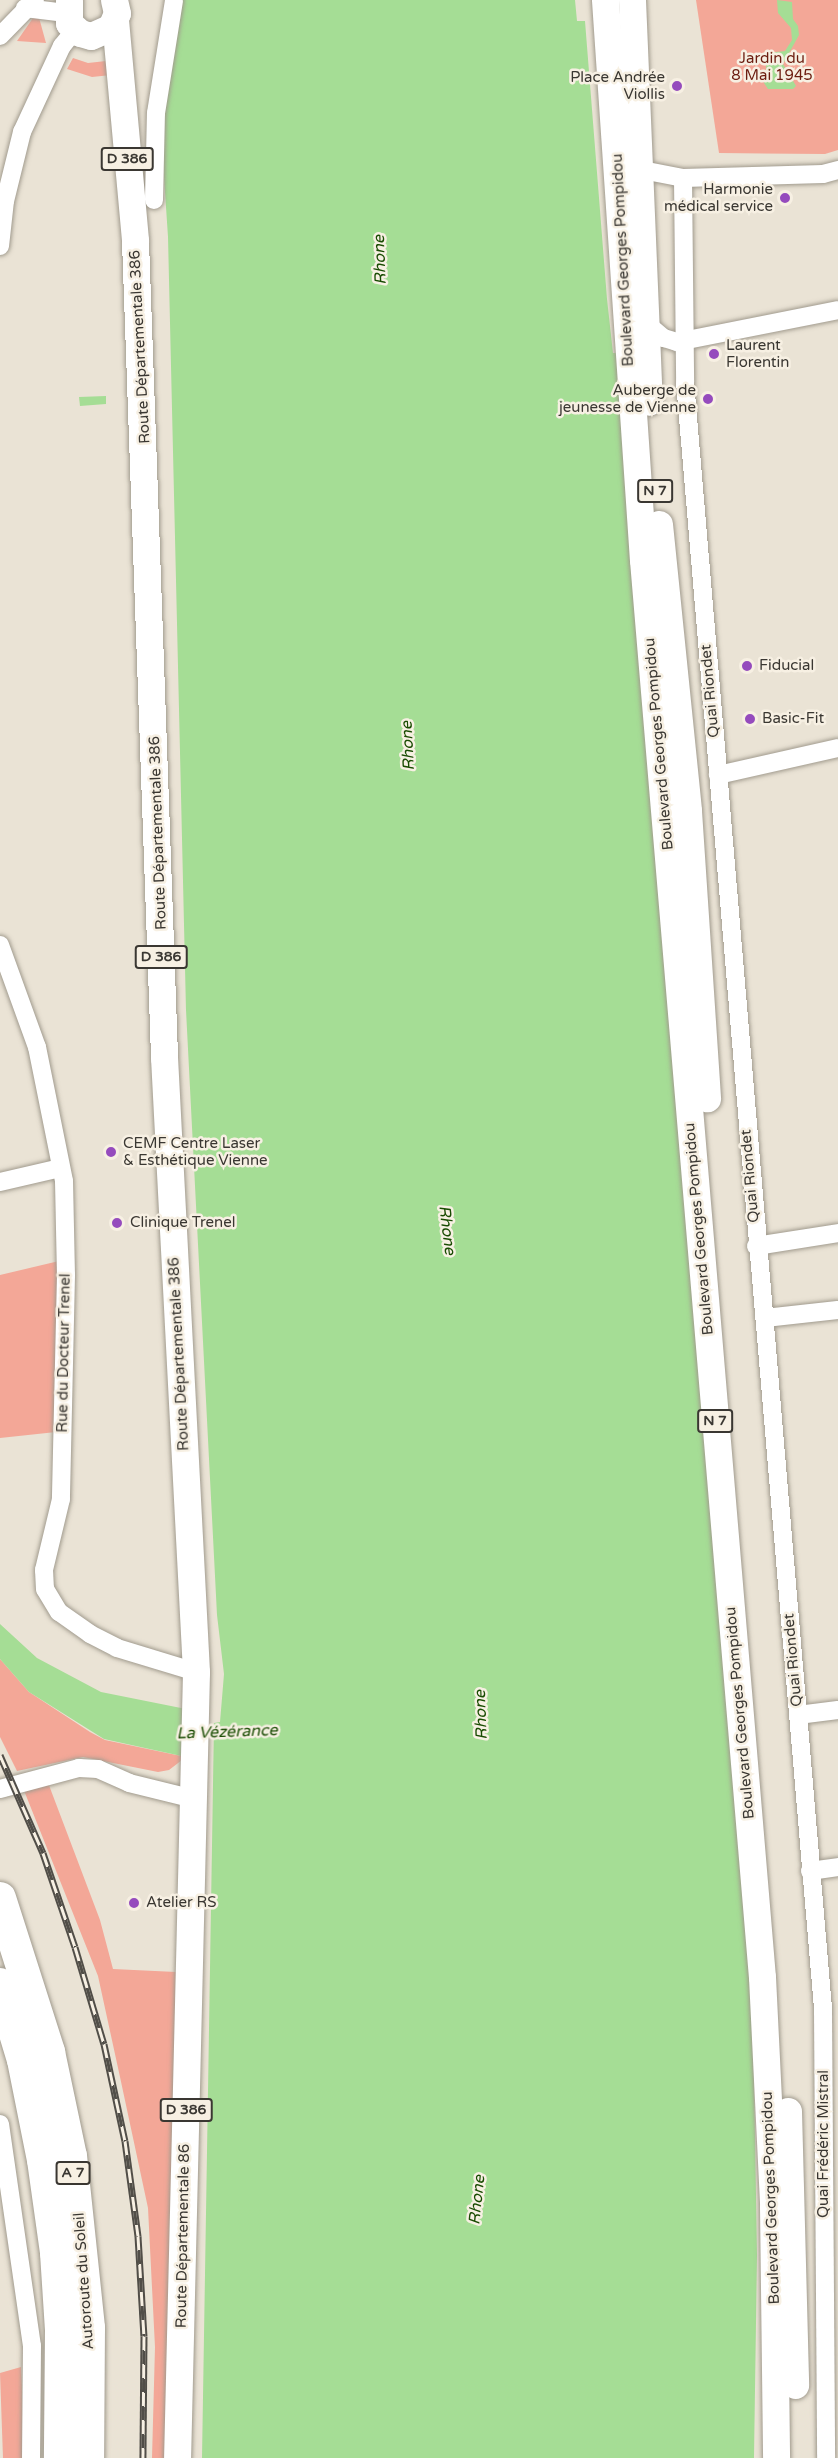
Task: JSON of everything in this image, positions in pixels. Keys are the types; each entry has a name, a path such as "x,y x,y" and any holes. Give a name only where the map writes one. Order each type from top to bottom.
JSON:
{"highway":[{"name":"Autoroute du Soleil","path":"0,1898 50,2052 71,2157 90,2328 88,2458"},
{"name":"Autoroute du Soleil","path":"0,1983 23,2060 43,2160 56,2253 61,2342 60,2458"}],"main road":[{"name":"Boulevard Georges Pompidou","path":"604,0 624,294 762,1977 773,2206 776,2458"},
{"name":"Boulevard Georges Pompidou","path":"632,0 642,170 655,489 688,811 706,1082 779,1969 792,2212 795,2458"},
{"path":"75,20 106,32 115,10"},
{"name":"Route Départementale 386","path":"115,10 135,242 145,467 164,1057 196,1684"},
{"path":"75,20 121,77"},
{"name":"Route Départementale 86","path":"177,2458 196,1684"}],"street":[{"path":"154,200 156,113 174,0"},
{"path":"0,36 30,4 75,20 22,132 5,201 0,246"},
{"path":"642,170 683,178 823,174 838,170"},
{"name":"Quai Riondet","path":"683,178 685,382 810,1870 830,2009"},
{"path":"624,294 647,327 672,342 838,310"},
{"path":"718,775 838,748"},
{"name":"Rue du Docteur Trenel","path":"0,945 37,1047 64,1181 66,1275 61,1499 44,1570 45,1589 59,1612 90,1634 196,1684"},
{"path":"0,1182 60,1168"},
{"path":"756,1246 838,1233"},
{"path":"765,1318 838,1310"},
{"path":"798,1715 838,1710"},
{"path":"0,1790 79,1768 98,1769 129,1783 194,1799"},
{"path":"810,1870 838,1867"},
{"name":"Quai Frédéric Mistral","path":"826,2458 830,2009"},
{"path":"0,2124 32,2346 31,2458"}],"green space":[{"name":"Jardin du 8 Mai 1945","path":"696,0 838,0 838,150 825,154 719,153"},
{"path":"38,14 46,43 17,41 33,18"},
{"path":"73,58 88,63 106,61 111,75 92,77 67,69"},
{"path":"59,1261 56,1432 0,1438 0,1275"},
{"path":"0,1659 29,1692 105,1740 186,1757 169,1770 158,1772 83,1757 17,1771 0,1737"},
{"path":"47,1780 100,1920 113,1969 176,1972 168,2458 152,2458 155,2347 148,2208 120,2077 98,1976 23,1788"},
{"path":"21,2367 25,2458 3,2458 0,2373"}],"water":[{"path":"182,0 575,0 577,21 585,21 607,299 613,353 617,353 753,2016 757,2255 754,2458 202,2458 214,1723 220,1722 224,1674 217,1615 186,1010 168,237 163,162 164,112"},
{"path":"777,0 792,2 793,19 798,26 799,35 783,64 796,86 793,89 768,89 764,83 768,53 785,51 792,40 791,28 778,13"},
{"path":"106,396 106,404 80,406 79,397"},
{"path":"0,1624 37,1658 101,1692 186,1709 186,1757 104,1739 29,1692 0,1659"}],"railway":[{"path":"0,1755 43,1853 75,1947 104,2044 125,2141 138,2236 144,2336 143,2458"}],"place":[{"name":"Place Andrée Viollis","path":"677,86"},
{"name":"Harmonie médical service","path":"785,198"},
{"name":"Laurent Florentin","path":"714,354"},
{"name":"Auberge de jeunesse de Vienne","path":"708,399"},
{"name":"Fiducial","path":"747,666"},
{"name":"Basic-Fit","path":"750,719"},
{"name":"CEMF Centre Laser & Esthétique Vienne","path":"111,1152"},
{"name":"Clinique Trenel","path":"117,1223"},
{"name":"Atelier RS","path":"134,1903"}],"water label":[{"name":"Rhone","path":"380,260"},
{"name":"Rhone","path":"408,746"},
{"name":"Rhone","path":"447,1230"},
{"name":"Rhone","path":"481,1715"},
{"name":"La Vézérance","path":"227,1732"},
{"name":"Rhone","path":"477,2200"}]}
